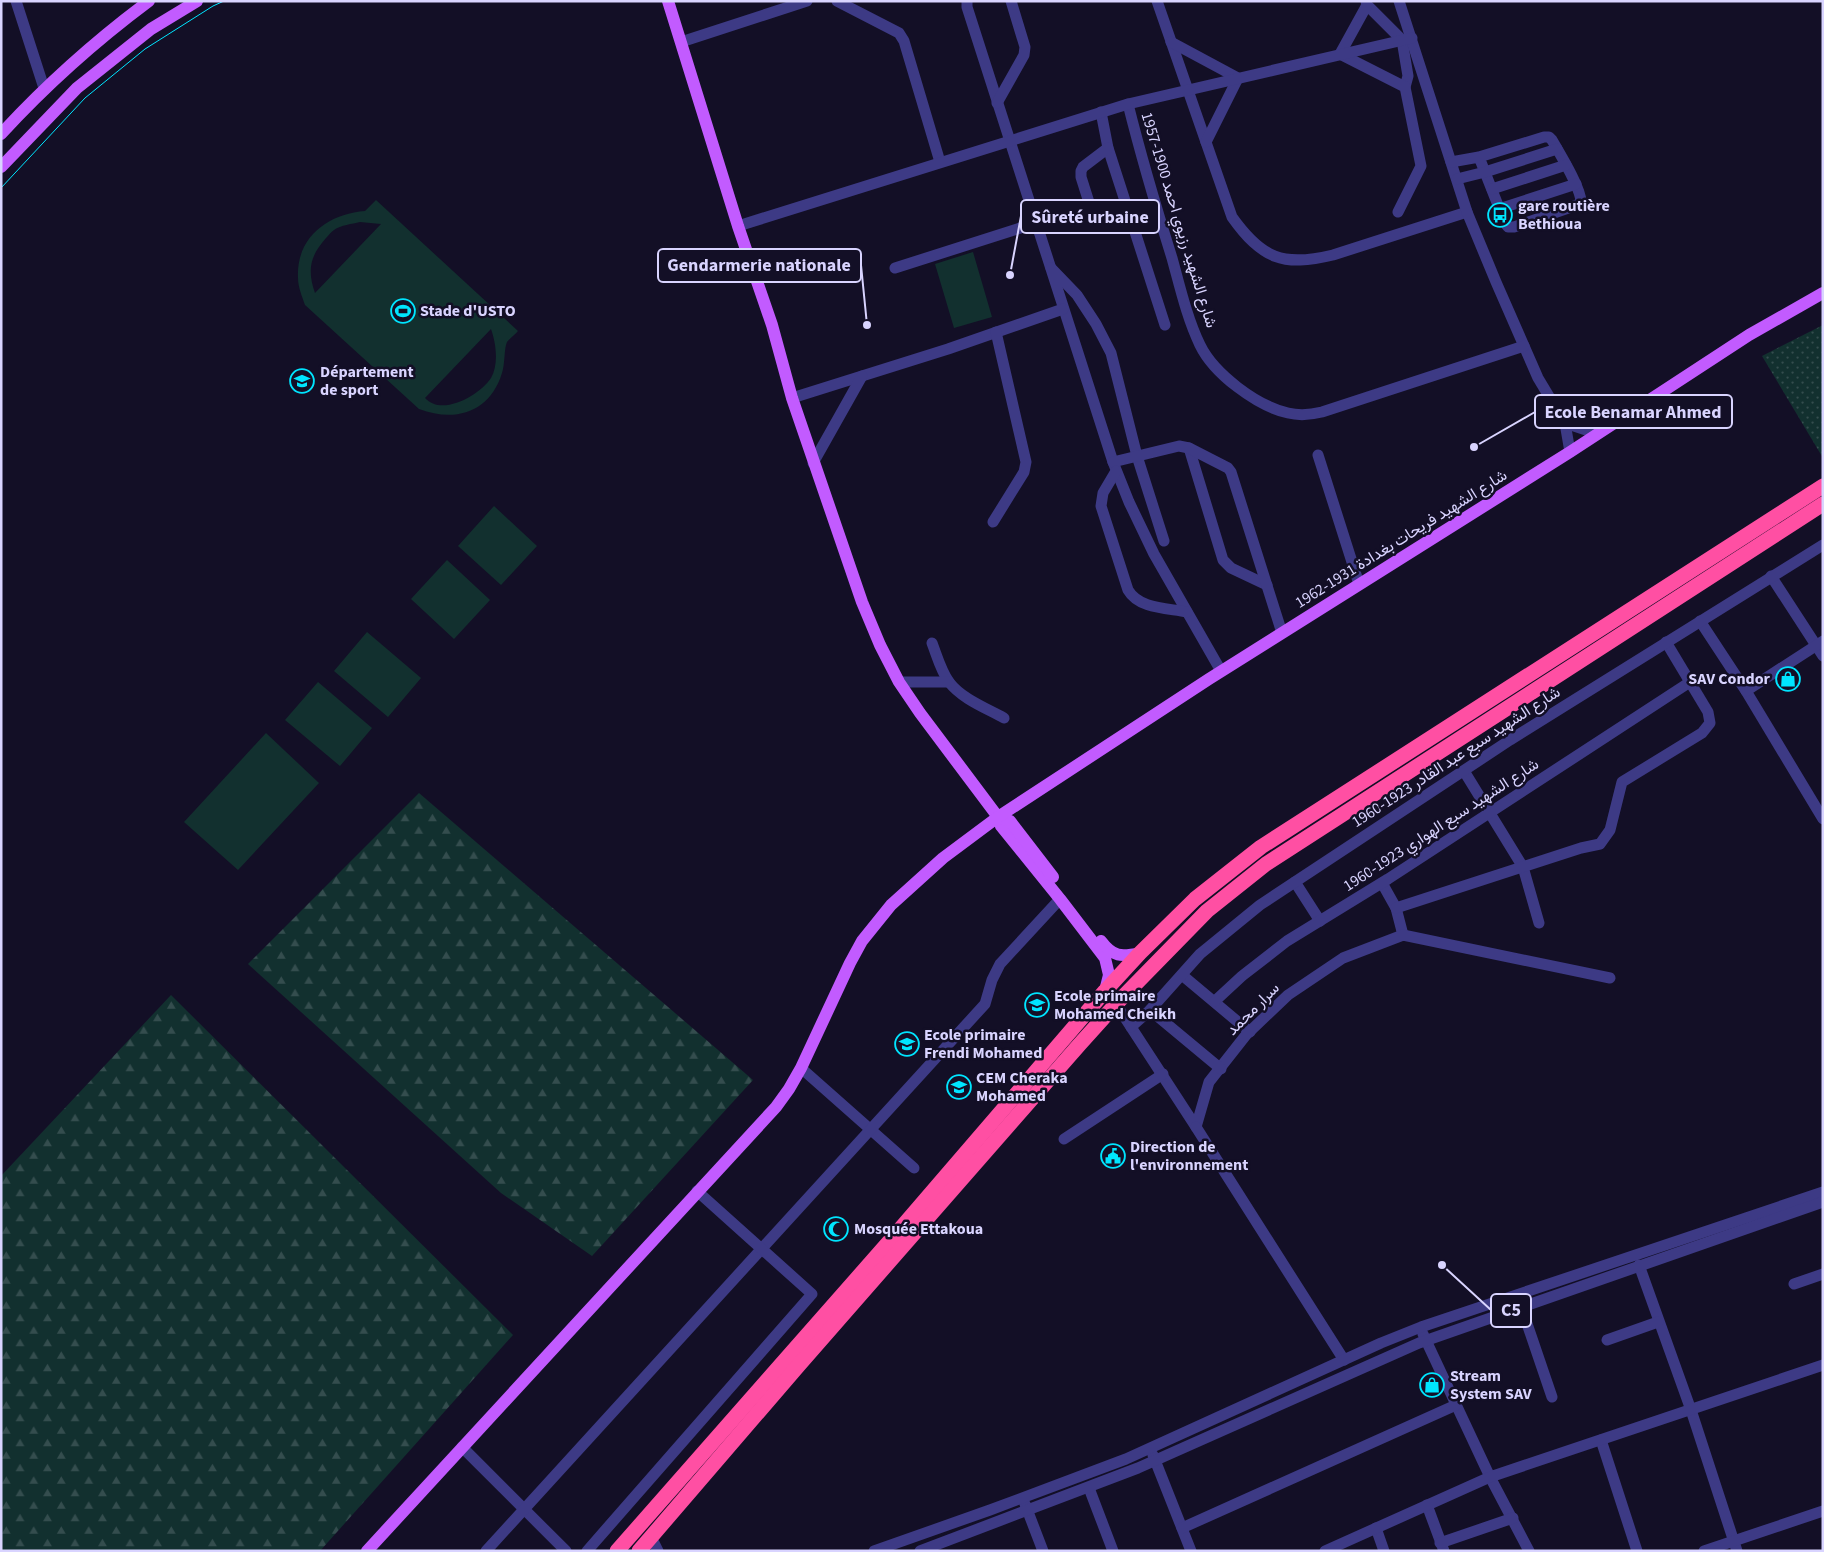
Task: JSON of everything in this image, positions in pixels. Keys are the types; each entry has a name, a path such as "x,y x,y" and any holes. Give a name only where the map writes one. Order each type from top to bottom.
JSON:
{"highway":[{"path":"617,1551 889,1242 1105,991 1194,898 1261,846 1823,486"},
{"path":"639,1551 655,1544 798,1366 1116,1004 1207,911 1266,864 1823,504"}],"main road":[{"path":"1,134 44,88 104,35 149,1"},
{"path":"1,167 77,88 151,29 197,1"},
{"path":"668,1 738,226 772,325 792,398 813,463 862,602 880,645 900,682 920,713 998,817 1010,821 1105,958 1109,975 1105,991"},
{"name":"شارع الشهيد فريحات بغدادة 1931-1962","path":"367,1551 776,1106 789,1089 801,1068 862,941 891,905 943,858 998,817 1221,671 1570,452 1749,335 1823,293"},
{"path":"1063,896 1108,950 1123,956 1140,953"}],"street":[{"path":"16,1 44,88"},
{"path":"681,42 808,1"},
{"path":"837,1 899,33 904,41 940,162"},
{"path":"967,1 967,7 1049,267 1115,467 1142,529 1221,671"},
{"path":"998,103 1024,55 1025,47 1011,1"},
{"path":"1158,1 1232,217 1245,236 1264,252 1287,261 1312,260 1333,256 1467,212"},
{"path":"1399,1 1407,39 1467,212 1544,390 1565,423 1570,452"},
{"path":"1340,54 1366,3 1407,39 1408,76 1404,87 1421,166 1398,212"},
{"path":"738,226 1128,104 1407,39"},
{"path":"1171,42 1238,78"},
{"path":"1340,54 1404,87"},
{"path":"1206,142 1238,78"},
{"name":"شارع الشهيد رزيوي احمد 1900-1957","path":"1128,104 1143,162 1187,310 1200,345 1214,367 1244,391 1277,410 1308,416 1524,346"},
{"path":"1101,112 1108,148 1165,325"},
{"path":"1451,162 1480,157 1549,137 1576,184 1582,202 1514,227 1508,227 1480,157"},
{"path":"1108,148 1083,167 1081,177 1093,215 1096,218 1127,210"},
{"path":"1457,179 1557,149"},
{"path":"1492,189 1566,165"},
{"path":"1500,209 1576,184"},
{"path":"896,268 1036,223"},
{"path":"1049,267 1077,295 1105,339 1111,353 1136,456 1164,541"},
{"path":"792,398 1063,309"},
{"path":"993,522 1024,472 1026,462 996,332"},
{"path":"813,463 862,376"},
{"path":"1565,423 1586,430 1600,432"},
{"path":"1187,612 1142,604 1136,600 1128,590 1101,506 1102,494 1115,467 1136,456 1179,446 1189,448 1224,465 1231,472 1282,633"},
{"path":"1189,448 1223,560 1231,568 1267,585"},
{"path":"1318,455 1359,584"},
{"name":"شارع الشهيد سبع عبد القادر 1923-1960","path":"1131,1027 1150,1010 1200,954 1260,906 1464,771 1666,642 1823,545"},
{"path":"1771,576 1819,643 1823,656"},
{"path":"1700,621 1746,691 1823,819"},
{"path":"1396,908 1600,844 1610,830 1622,782 1702,733 1710,723 1708,712 1666,642"},
{"path":"932,643 949,682 963,695 1004,718"},
{"path":"1746,691 1819,643"},
{"path":"900,682 949,682"},
{"name":"شارع الشهيد سبع الهواري 1923-1960","path":"1215,1001 1242,976 1287,941 1382,883 1690,682"},
{"path":"1464,771 1491,812 1523,867 1539,923"},
{"path":"1295,882 1320,921"},
{"path":"1382,883 1396,908 1403,935 1610,978"},
{"path":"486,1551 985,1004 992,980 1000,964 1063,896"},
{"name":"سرار محمد","path":"1196,1127 1209,1082 1250,1032 1288,994 1343,958 1403,935"},
{"path":"1182,975 1250,1032"},
{"path":"1116,1004 1344,1360"},
{"path":"1150,1010 1221,1069"},
{"path":"801,1068 914,1168"},
{"path":"1064,1139 1162,1074"},
{"path":"587,1551 812,1294 698,1192"},
{"path":"874,1551 1082,1476 1150,1448 1381,1343 1456,1314 1823,1192"},
{"path":"920,1551 1088,1488 1426,1340 1823,1202"},
{"path":"1639,1265 1691,1410 1735,1546"},
{"path":"1794,1284 1823,1274"},
{"path":"1521,1306 1552,1397"},
{"path":"1607,1340 1658,1322"},
{"path":"1421,1328 1490,1477 1529,1551"},
{"path":"1325,1551 1490,1477 1823,1364"},
{"path":"1182,1528 1456,1405"},
{"path":"1601,1440 1637,1551"},
{"path":"462,1447 566,1551"},
{"path":"1150,1448 1191,1551"},
{"path":"1088,1488 1113,1551"},
{"path":"1022,1498 1043,1551"},
{"path":"1427,1505 1442,1547 1513,1518"},
{"path":"1704,1551 1735,1546 1823,1511"},
{"path":"1376,1528 1384,1551"}],"green space":[{"name":"Stade d'USTO","path":"376,200 518,331 507,342 503,369 497,386 489,397 470,411 446,415 419,409 305,305 300,292 298,278 302,251 309,240 317,230 327,223 351,213 365,211","holes":["360,222 381,224 315,293 311,270 316,251 337,228","491,329 496,360 494,372 486,385 470,397 450,405 432,403 425,398"]},
{"path":"973,252 992,317 954,328 935,264"},
{"path":"1823,325 1823,458 1762,356"},
{"path":"494,506 537,546 501,585 458,546"},
{"path":"447,560 490,600 454,639 411,599"},
{"path":"367,632 421,678 388,717 334,671"},
{"path":"318,682 372,728 340,766 285,720"},
{"path":"266,733 319,783 238,870 184,822"},
{"path":"419,793 753,1080 592,1256 501,1193 248,964"},
{"path":"171,995 513,1335 320,1551 1,1551 1,1176"}],"tram line":[{"path":"1,188 85,98 145,49 224,1"}],"place":[{"name":"gare routière Bethioua","path":"1500,215"},
{"name":"Sûreté urbaine","path":"1010,275"},
{"name":"Stade d'USTO","path":"403,311"},
{"name":"Gendarmerie nationale","path":"867,325"},
{"name":"Département de sport","path":"302,381"},
{"name":"Ecole Benamar Ahmed","path":"1474,447"},
{"name":"SAV Condor","path":"1788,679"},
{"name":"Ecole primaire Mohamed Cheikh","path":"1037,1005"},
{"name":"Ecole primaire Frendi Mohamed","path":"907,1044"},
{"name":"CEM Cheraka Mohamed","path":"959,1087"},
{"name":"Direction de l'environnement","path":"1113,1156"},
{"name":"Mosquée Ettakoua","path":"836,1229"},
{"name":"C5","path":"1442,1265"},
{"name":"Stream System SAV","path":"1432,1385"}]}
